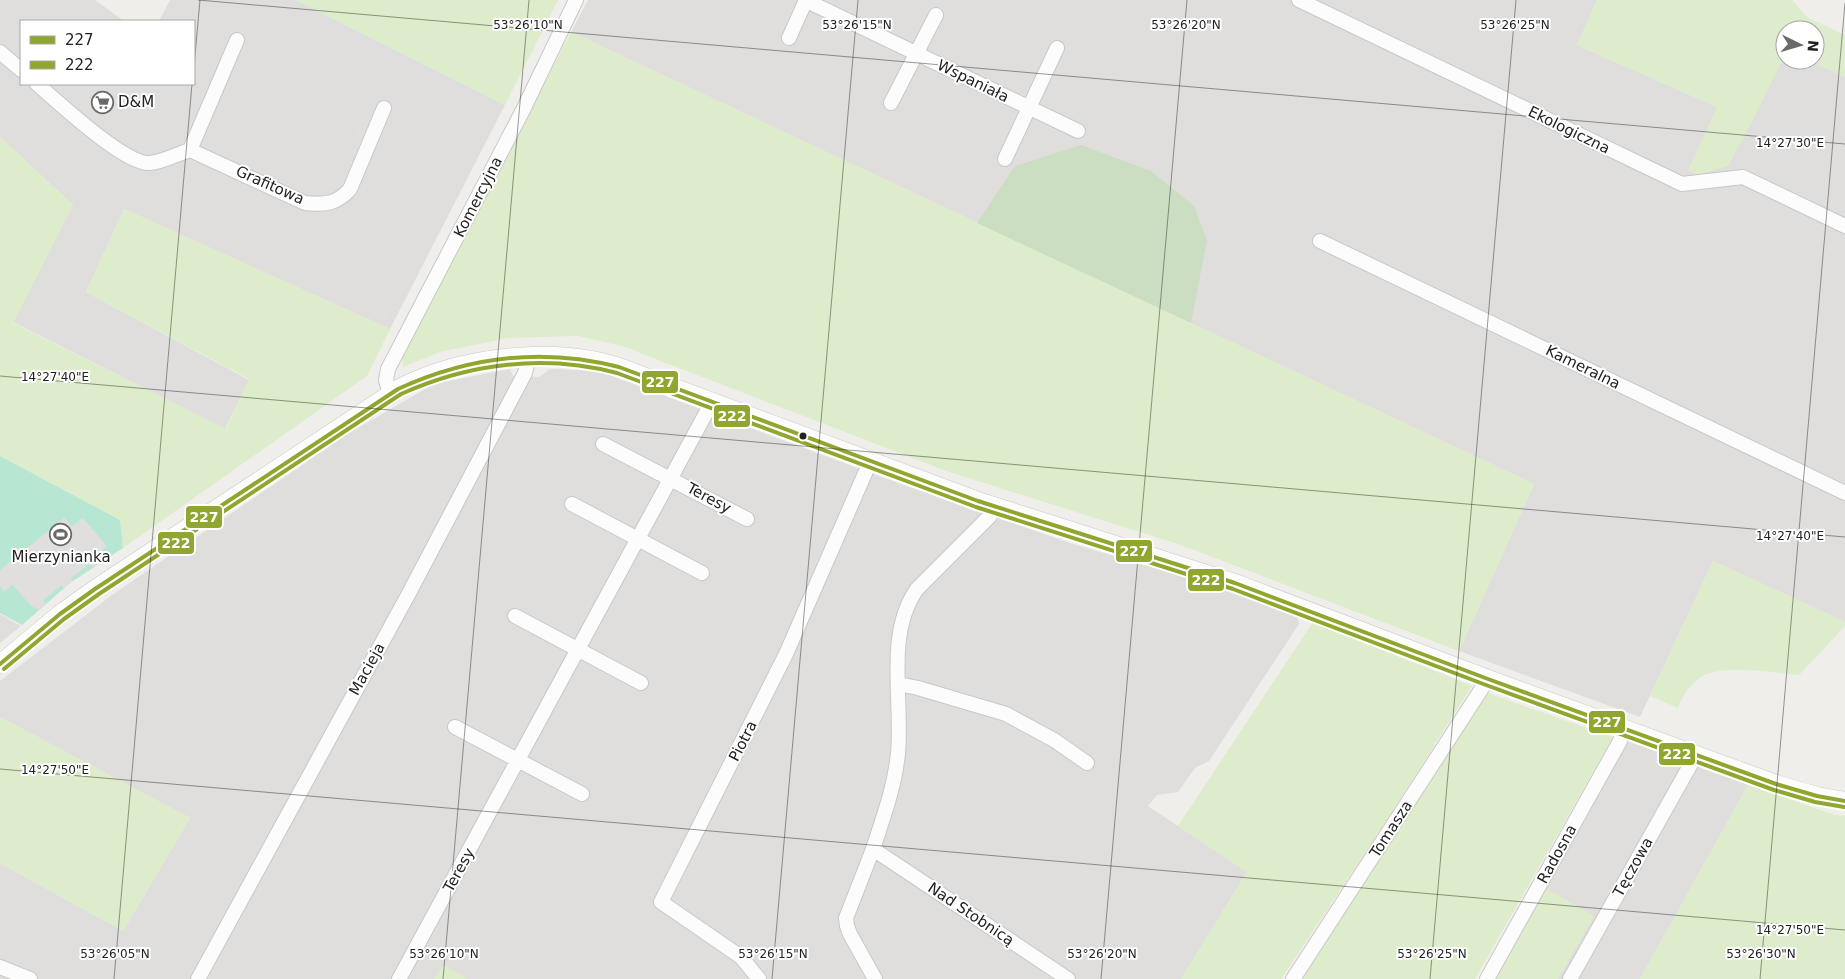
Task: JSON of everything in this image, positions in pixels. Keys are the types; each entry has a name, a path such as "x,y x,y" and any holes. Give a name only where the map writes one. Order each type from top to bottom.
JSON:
{"street":[{"name":"Komercyjna","path":"390,394 386,380 388,369 523,110 576,0"},
{"name":"Wspaniała","path":"789,38 806,0 1078,131"},
{"name":"Ekologiczna","path":"1299,0 1682,184 1743,177 1845,226"},
{"path":"891,103 936,15"},
{"path":"38,85 93,132 132,157 148,164 190,150 236,40"},
{"path":"1005,159 1058,48"},
{"path":"0,52 20,69"},
{"name":"Grafitowa","path":"190,150 305,203 318,204 330,202 342,198 350,189 384,108"},
{"name":"Kameralna","path":"1320,241 1845,493"},
{"path":"0,664 60,614 99,586 390,394 422,377 447,369 528,356 556,356 596,360 631,371 870,462 993,506 1211,574 1488,679 1789,789 1824,798 1845,800"},
{"name":"Macieja","path":"198,979 412,586 525,373 528,356"},
{"name":"Teresy","path":"399,979 712,402"},
{"name":"Teresy","path":"603,444 747,519"},
{"name":"Piotra","path":"759,979 741,957 661,902 786,654 870,462"},
{"path":"572,504 702,573"},
{"path":"875,979 846,926 846,918 873,849 893,784 898,752 901,622 909,601 917,589 990,516 993,506"},
{"path":"515,616 641,683"},
{"name":"Tomasza","path":"1293,979 1488,679"},
{"path":"899,684 1006,714 1054,740 1087,763"},
{"path":"455,727 582,794"},
{"name":"Radosna","path":"1487,979 1620,741 1624,729"},
{"name":"Tęczowa","path":"1570,979 1696,755"},
{"name":"Nad Stobnicą","path":"873,849 1068,979"},
{"path":"0,967 30,979"}],"shaded area":[{"path":"0,0 95,0 123,20 20,20 20,85 195,85 195,20 160,20 170,0 296,0 505,105 390,329 124,209 86,292 249,380 225,429 13,322 73,205 0,137"},
{"path":"588,0 1597,0 1577,45 1751,122 1777,70 1825,70 1825,68 1845,77 1845,622 1713,561 1640,717 1459,651 1534,484 571,32"},
{"path":"139,112 150,117 157,126 167,131 156,150 147,146 134,146 125,141"},
{"path":"360,121 367,132 356,158 349,149"},
{"path":"353,268 398,293 385,321 326,290 330,280 348,276"},
{"path":"510,369 513,376 539,377 550,369 599,371 887,479 1070,543 1219,587 1297,617 1299,624 1209,761 1195,768 1178,792 1157,795 1148,806 1247,872 1181,979 0,979 0,863 123,931 190,818 0,717 0,681 112,595 346,435 434,384"},
{"path":"64,518 72,526 83,518 107,546 97,554 103,561 93,568 89,564 71,578 73,581 64,588 62,585 43,600 46,604 39,610 31,606 13,585 4,591 0,586 0,570"},
{"path":"0,614 21,626 0,643"},
{"path":"1627,741 1748,785 1640,979 1495,979"}],"green space":[{"path":"296,0 558,0 505,105"},
{"path":"1597,0 1792,0 1808,18 1812,20 1775,20 1775,70 1777,70 1752,122 1728,166 1696,175 1688,170 1717,107 1577,45"},
{"path":"1825,26 1845,35 1845,77 1825,68"},
{"path":"571,32 1534,484 1459,651 1181,545 949,472 622,346 578,336 508,338 440,352 403,367 402,358"},
{"path":"0,137 73,205 13,323 226,429 249,379 86,292 124,209 390,329 367,376 123,548 120,520 0,456"},
{"path":"1081,145 1151,171 1194,206 1207,240 1191,323 977,223 1015,166"},
{"name":"Mierzynianka","path":"0,456 120,520 123,548 70,583 22,625 0,613"},
{"path":"1713,561 1845,622 1845,626 1799,675 1748,670 1710,673 1701,677 1690,686 1678,708 1650,696"},
{"path":"1313,622 1472,686 1377,835 1281,979 1181,979 1247,872 1178,826"},
{"path":"1487,693 1613,737 1475,979 1295,979"},
{"path":"0,717 190,818 123,931 0,863"},
{"path":"1748,785 1835,815 1845,816 1845,979 1640,979"},
{"path":"1546,888 1594,916 1558,979 1495,979"},
{"path":"443,965 468,979 434,979"}],"transit line":[{"name":"227","path":"0,664 60,614 95,589 398,389 425,378 479,362 534,356 562,357 619,367 978,501 1235,583 1488,679 1776,784 1817,796 1845,801"},
{"name":"222","path":"4,669 64,619 99,594 401,394 427,383 480,369 535,363 562,364 590,367 617,373 976,507 1233,589 1486,685 1774,790 1815,802 1844,807"}],"place":[{"name":"D&M","path":"102,102"},
{"name":"Mierzynianka","path":"61,534"}]}
